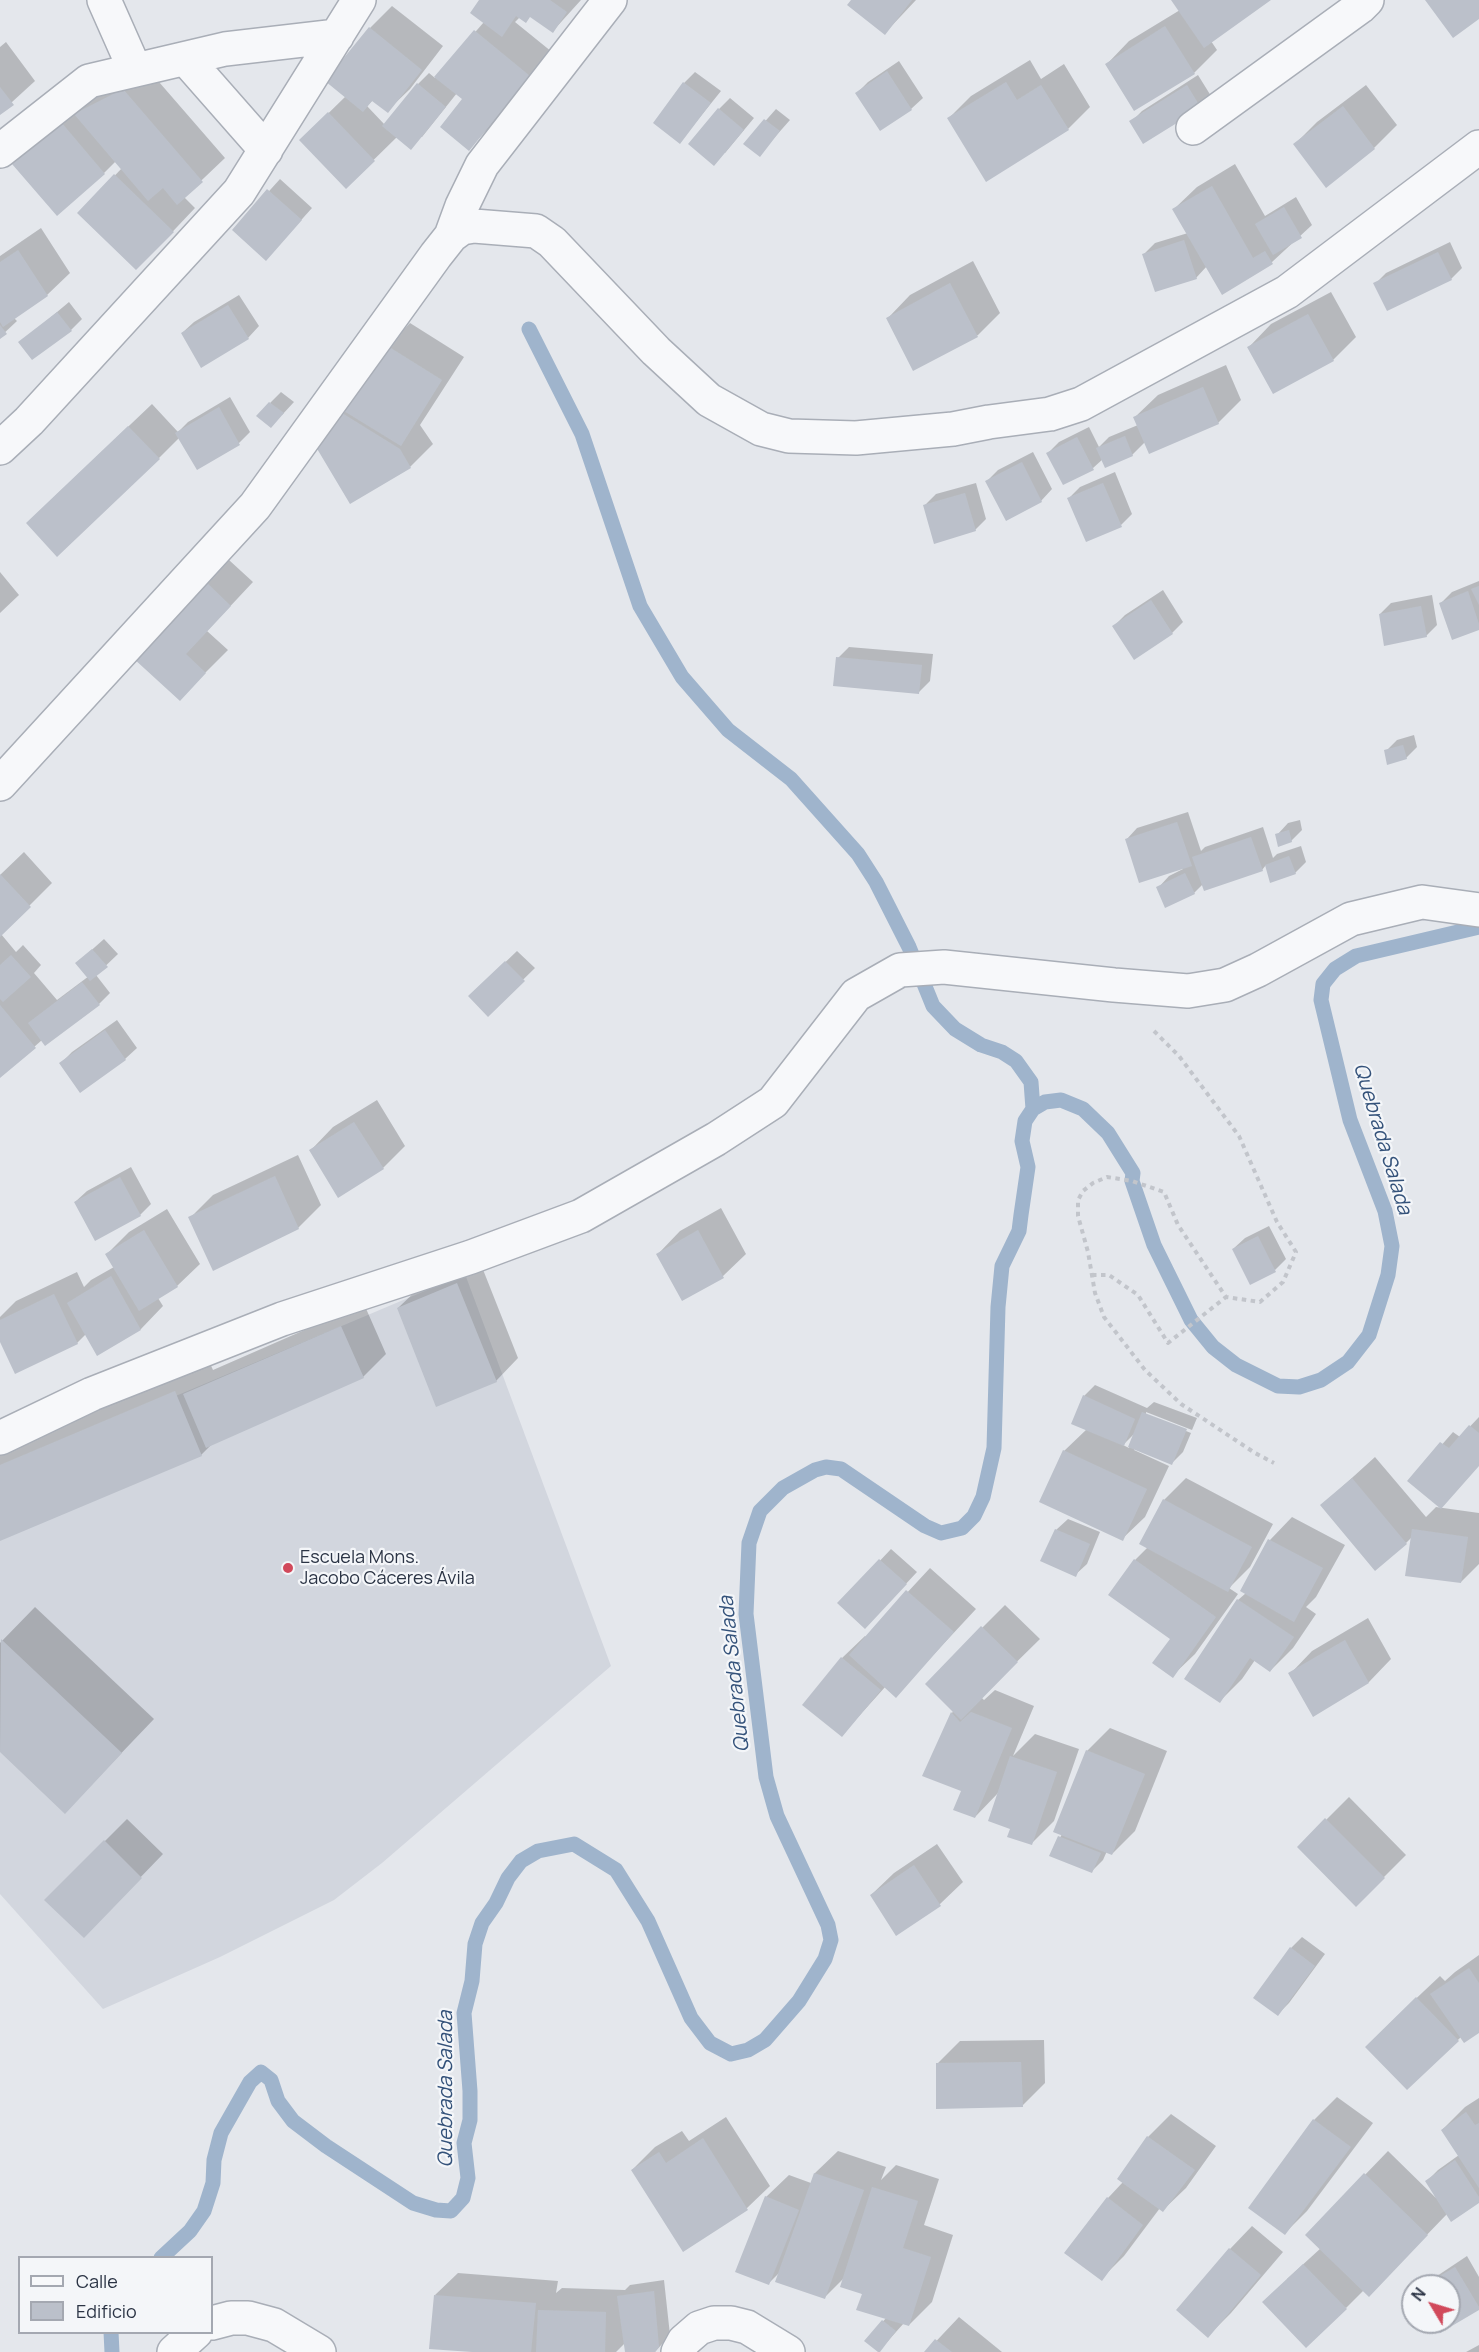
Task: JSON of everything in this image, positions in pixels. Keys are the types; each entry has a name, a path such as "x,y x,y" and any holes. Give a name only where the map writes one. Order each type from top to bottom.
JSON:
{"street":[{"path":"104,0 135,70"},
{"path":"0,448 29,421 239,192 359,0"},
{"path":"0,784 255,506 451,236 462,206 482,165 609,0"},
{"path":"1193,129 1367,0"},
{"path":"0,151 89,81 225,49 337,36"},
{"path":"186,59 266,150"},
{"path":"451,236 462,228 474,226 536,231 566,254 657,351 709,400 761,429 789,435 856,438 953,429 1050,414 1081,404 1287,292 1479,147"},
{"path":"0,1438 92,1394 282,1319 471,1257 581,1216 716,1139 772,1102 856,995 900,970 940,967 1114,986 1188,991 1225,985 1258,970 1351,919 1422,902 1479,910"},
{"path":"213,2323 231,2318 249,2318 274,2325 319,2352"},
{"path":"678,2352 684,2341 699,2328 714,2323 730,2323 747,2327 788,2352"}],"path":[{"path":"1092,1275 1109,1275 1138,1294 1168,1343 1226,1297 1260,1302 1283,1282 1296,1252 1277,1222 1239,1136 1179,1056 1149,1026"},
{"path":"1226,1297 1178,1225 1164,1192 1132,1181 1107,1178 1093,1183 1083,1191 1078,1200 1078,1216 1104,1317 1145,1370 1180,1404 1274,1463"}],"shaded area":[{"name":"Escuela Mons. Jacobo Cáceres Ávila","path":"465,1274 611,1666 382,1863 334,1900 220,1957 103,2009 0,1894 0,1470"}],"building":[{"path":"479,0 550,0 567,12 553,33 530,17 526,23 516,16 502,37 470,13"},
{"path":"851,0 912,0 885,35 847,5"},
{"path":"1171,0 1271,0 1204,48"},
{"path":"1425,0 1479,0 1479,19 1453,38"},
{"path":"1165,26 1195,74 1134,111 1105,64"},
{"path":"369,27 422,70 388,113 372,101 363,112 325,81"},
{"path":"474,30 530,76 469,151 440,127 462,99 434,77"},
{"path":"887,71 912,110 880,131 855,93"},
{"path":"683,82 711,103 680,144 653,123"},
{"path":"1006,82 1017,100 1041,85 1069,130 986,182 947,118"},
{"path":"417,83 446,107 411,150 382,126"},
{"path":"1187,85 1201,108 1143,144 1129,121"},
{"path":"0,87 14,105 0,115"},
{"path":"123,89 203,182 177,205 163,188 148,201 74,114"},
{"path":"1343,106 1375,149 1326,188 1293,144"},
{"path":"718,108 744,130 714,166 688,144"},
{"path":"328,112 375,161 346,189 299,140"},
{"path":"764,119 780,131 760,157 743,144"},
{"path":"61,122 105,174 57,216 12,164"},
{"path":"114,174 174,232 136,270 77,213"},
{"path":"1212,186 1253,258 1265,251 1273,264 1222,295 1172,209"},
{"path":"267,189 302,220 266,261 232,230"},
{"path":"1284,207 1302,238 1273,255 1255,224"},
{"path":"1184,240 1197,279 1155,292 1142,254"},
{"path":"18,250 48,296 3,327 0,322 0,262"},
{"path":"1438,252 1452,280 1387,311 1373,283"},
{"path":"950,283 978,337 913,371 886,318"},
{"path":"228,305 249,339 201,368 181,333"},
{"path":"57,312 72,331 32,360 18,342"},
{"path":"1308,314 1334,361 1273,394 1247,347"},
{"path":"0,325 7,334 0,339"},
{"path":"386,345 442,380 401,446 344,411"},
{"path":"1203,387 1219,424 1149,454 1133,417"},
{"path":"269,402 284,413 271,428 256,416"},
{"path":"219,407 240,445 197,470 175,433"},
{"path":"342,413 400,449 411,468 350,504 316,447"},
{"path":"128,426 160,459 57,557 26,523"},
{"path":"1125,436 1133,456 1105,468 1096,448"},
{"path":"1077,437 1094,470 1063,485 1046,453"},
{"path":"1022,462 1042,502 1006,521 985,481"},
{"path":"1103,483 1122,527 1086,542 1067,498"},
{"path":"965,493 976,531 934,544 923,505"},
{"path":"205,581 231,606 186,654 206,673 180,701 133,658"},
{"path":"1479,586 1479,605 1471,589"},
{"path":"1468,591 1479,630 1452,640 1439,603"},
{"path":"1151,600 1173,634 1134,660 1112,626"},
{"path":"1421,606 1427,637 1384,646 1379,614"},
{"path":"836,657 922,665 919,694 833,686"},
{"path":"1403,745 1407,759 1387,765 1384,750"},
{"path":"1177,822 1192,866 1139,883 1125,839"},
{"path":"1289,830 1292,842 1278,847 1275,834"},
{"path":"1251,837 1263,871 1204,891 1192,857"},
{"path":"1289,856 1296,874 1270,883 1265,865"},
{"path":"1185,873 1195,894 1165,908 1156,887"},
{"path":"0,874 31,907 0,937"},
{"path":"92,949 108,967 90,981 75,963"},
{"path":"11,955 31,977 3,1002 0,999 0,965"},
{"path":"505,961 525,981 488,1017 468,996"},
{"path":"82,982 100,1005 45,1046 28,1023"},
{"path":"0,1005 36,1048 0,1078"},
{"path":"105,1030 126,1060 80,1093 59,1063"},
{"path":"354,1122 384,1169 338,1198 309,1150"},
{"path":"275,1176 299,1229 213,1271 188,1217"},
{"path":"120,1177 141,1216 95,1241 74,1202"},
{"path":"144,1230 178,1287 139,1311 105,1254"},
{"path":"698,1230 724,1278 682,1301 656,1254"},
{"path":"1258,1236 1276,1272 1250,1285 1232,1249"},
{"path":"111,1276 141,1330 97,1356 67,1303"},
{"path":"457,1283 497,1382 436,1407 397,1308"},
{"path":"54,1294 78,1344 15,1374 0,1342 0,1320"},
{"path":"341,1326 364,1378 206,1448 183,1394"},
{"path":"175,1391 202,1456 0,1541 0,1465"},
{"path":"1083,1395 1135,1419 1124,1446 1071,1424"},
{"path":"1142,1412 1187,1429 1172,1465 1128,1447"},
{"path":"1469,1425 1479,1433 1479,1466 1441,1509 1407,1481 1440,1442 1449,1448"},
{"path":"1063,1450 1147,1489 1123,1541 1039,1502"},
{"path":"1352,1478 1407,1544 1375,1571 1320,1505"},
{"path":"1163,1499 1252,1547 1228,1592 1139,1544"},
{"path":"1055,1529 1090,1544 1076,1577 1040,1561"},
{"path":"1412,1529 1468,1537 1461,1583 1405,1576"},
{"path":"1268,1539 1323,1568 1294,1622 1240,1591"},
{"path":"879,1559 907,1584 865,1629 837,1603"},
{"path":"1134,1559 1216,1617 1173,1678 1152,1663 1170,1639 1108,1595"},
{"path":"906,1590 954,1632 896,1698 849,1655"},
{"path":"1237,1599 1294,1637 1270,1672 1250,1658 1220,1703 1184,1679"},
{"path":"981,1626 1018,1662 961,1720 925,1684"},
{"path":"1,1639 122,1753 65,1814 0,1752"},
{"path":"1345,1640 1369,1683 1313,1717 1288,1673"},
{"path":"841,1657 881,1690 842,1737 802,1705"},
{"path":"951,1712 960,1722 971,1712 1012,1728 975,1818 953,1810 961,1791 922,1776"},
{"path":"1086,1750 1145,1774 1112,1855 1053,1832"},
{"path":"1010,1756 1057,1772 1032,1845 1007,1837 1010,1829 988,1821"},
{"path":"1325,1818 1385,1878 1356,1907 1297,1847"},
{"path":"1058,1836 1101,1853 1092,1873 1049,1856"},
{"path":"104,1840 142,1878 84,1938 44,1900"},
{"path":"914,1865 941,1906 896,1936 870,1895"},
{"path":"1290,1947 1315,1966 1278,2016 1253,1998"},
{"path":"1469,1968 1479,1983 1479,2033 1464,2043 1430,1994"},
{"path":"1416,1997 1459,2041 1407,2090 1365,2047"},
{"path":"1021,2062 1023,2107 936,2109 936,2063"},
{"path":"1466,2112 1475,2125 1479,2123 1479,2188 1441,2130"},
{"path":"1313,2119 1351,2147 1285,2235 1248,2208"},
{"path":"1147,2136 1195,2170 1163,2212 1117,2179"},
{"path":"703,2138 748,2210 683,2252 631,2170 659,2152 666,2163"},
{"path":"1455,2160 1479,2197 1479,2203 1451,2222 1425,2181"},
{"path":"814,2173 864,2190 825,2299 775,2282"},
{"path":"1364,2173 1428,2235 1369,2297 1305,2235"},
{"path":"872,2187 918,2201 903,2248 931,2257 909,2326 856,2310 862,2294 840,2287"},
{"path":"765,2196 799,2210 769,2285 735,2272"},
{"path":"1107,2197 1143,2225 1102,2281 1064,2253"},
{"path":"1229,2248 1261,2275 1208,2338 1176,2310"},
{"path":"1303,2264 1347,2309 1306,2348 1262,2302"},
{"path":"1455,2267 1459,2274 1443,2274"},
{"path":"1461,2277 1479,2307 1479,2310 1461,2321"},
{"path":"654,2291 659,2347 655,2352 625,2352 617,2296"},
{"path":"434,2295 536,2303 531,2352 429,2349"},
{"path":"538,2310 606,2312 605,2352 536,2352"},
{"path":"882,2320 896,2331 878,2352 864,2341"},
{"path":"935,2339 952,2352 924,2352"}],"waterway":[{"path":"529,329 582,434 640,606 682,677 728,730 791,779 858,854 876,882 909,947 933,1006 955,1029 981,1045 1002,1052 1016,1061 1031,1082 1033,1109"},
{"name":"Quebrada Salada","path":"163,2256 190,2231 204,2211 213,2183 214,2160 221,2133 250,2082 261,2072 271,2080 278,2101 293,2121 326,2146 413,2203 436,2210 451,2211 463,2198 468,2178 464,2143 470,2120 470,2091 464,2013 472,1981 475,1944 482,1923 496,1903 508,1878 521,1861 538,1851 574,1844 616,1870 648,1921 691,2018 710,2043 731,2054 748,2050 765,2040 799,2001 825,1959 831,1940 828,1925 777,1816 766,1777 746,1614 749,1543 760,1511 783,1488 815,1470 826,1467 841,1469 925,1526 941,1533 962,1528 974,1516 983,1497 994,1448 998,1307 1002,1266 1019,1231 1028,1167 1022,1141 1025,1121 1033,1109 1045,1102 1061,1100 1083,1109 1108,1133 1133,1173 1132,1181 1154,1245 1191,1320 1213,1347 1236,1365 1278,1386 1299,1387 1321,1380 1348,1362 1369,1335 1388,1275 1392,1246 1385,1211 1350,1120 1321,1000 1323,984 1335,969 1356,956 1479,927"},
{"name":"Quebrada Salada","path":"111,2334 112,2352"}],"place":[{"name":"Escuela Mons. Jacobo Cáceres Ávila","path":"288,1568"}]}
